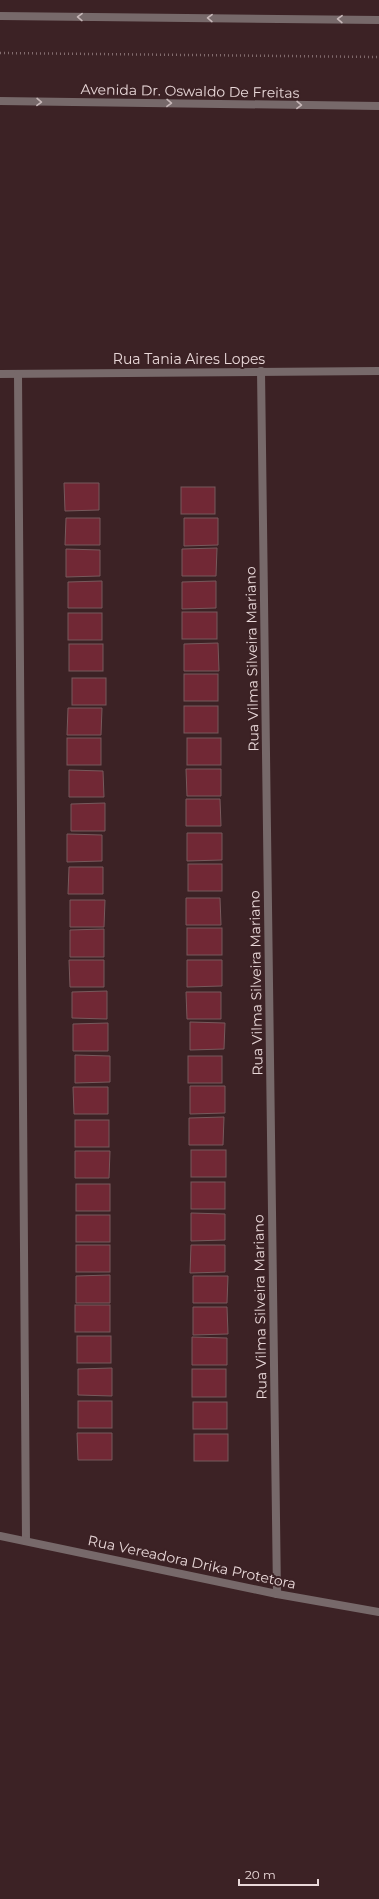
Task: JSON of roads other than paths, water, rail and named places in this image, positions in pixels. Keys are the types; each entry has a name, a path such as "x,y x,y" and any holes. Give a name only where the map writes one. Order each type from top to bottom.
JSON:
{"street":[{"path":"0,16 379,20"},
{"name":"Avenida Dr. Oswaldo De Freitas","path":"0,102 379,106"},
{"name":"Rua Vilma Silveira Mariano","path":"261,371 277,1594"},
{"name":"Rua Tania Aires Lopes","path":"0,374 379,371"},
{"path":"18,374 26,1541"},
{"name":"Rua Vereadora Drika Protetora","path":"0,1536 277,1594 379,1612"}]}
